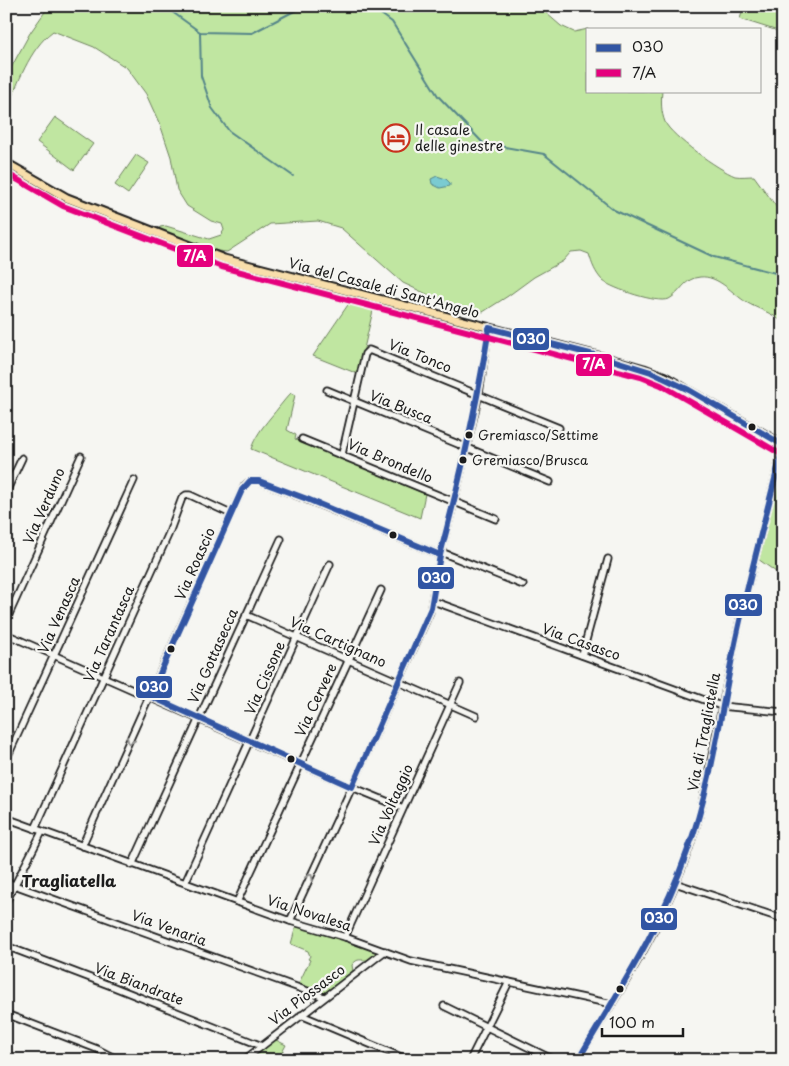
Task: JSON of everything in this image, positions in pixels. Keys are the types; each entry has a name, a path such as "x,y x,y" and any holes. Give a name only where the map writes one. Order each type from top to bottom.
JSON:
{"main road":[{"name":"Via del Casale di Sant'Angelo","path":"6,163 66,198 224,259 606,358 651,372 689,390 783,446"}],"street":[{"path":"290,921 429,614 478,394 489,328"},
{"name":"Via Tonco","path":"342,454 364,354 369,350 478,394"},
{"name":"Via Busca","path":"327,390 550,482"},
{"path":"478,394 559,428"},
{"name":"Via Brondello","path":"302,439 496,519"},
{"name":"Via di Tragliatella","path":"578,1060 648,943 675,883 698,821 747,590 783,446"},
{"name":"Via Verduno","path":"6,621 81,456"},
{"path":"6,492 22,458"},
{"name":"Via Venasca","path":"6,760 134,480"},
{"name":"Via Roascio","path":"82,846 231,514 245,485 250,481 255,480 313,502 523,585"},
{"name":"Via Tarantasca","path":"34,829 169,533 183,497 191,496 231,514"},
{"name":"Via Gottasecca","path":"132,865 280,539"},
{"path":"582,655 608,558"},
{"name":"Via Cissone","path":"185,883 330,564"},
{"name":"Via Cervere","path":"237,902 381,590"},
{"name":"Via Casasco","path":"433,601 721,706 783,712"},
{"name":"Via Cartignano","path":"246,615 476,716"},
{"path":"6,634 403,808"},
{"name":"Via Voltaggio","path":"345,937 460,683"},
{"name":"Via Novalesa","path":"6,818 290,921 345,937 427,965 612,1004"},
{"path":"6,902 42,832"},
{"name":"Via Venaria","path":"6,882 324,998"},
{"path":"675,883 783,919"},
{"name":"Via Biandrate","path":"6,946 262,1046"},
{"name":"Via Piossasco","path":"244,1060 385,951"},
{"path":"470,1060 509,982"},
{"path":"444,1006 554,1060"},
{"path":"6,1014 97,1049 118,1060"},
{"path":"301,1015 408,1060"}],"green space":[{"path":"49,6 538,6 561,26 574,32 586,29 586,92 662,92 665,122 676,136 707,160 728,173 735,176 754,176 783,216 783,323 779,319 746,302 719,282 707,277 690,280 669,299 646,298 625,292 603,281 596,272 589,254 581,251 571,252 563,261 534,277 483,312 450,305 403,283 341,228 318,221 270,224 227,252 201,247 158,230 160,227 166,226 209,239 221,235 224,230 222,224 211,221 187,206 177,190 171,157 161,127 146,94 127,68 94,47 53,31 37,47 31,57 6,111 6,77 30,33"},
{"path":"744,6 783,6 783,17 778,31 740,19"},
{"path":"55,117 93,144 74,170 37,142"},
{"path":"136,155 149,163 128,194 115,185"},
{"path":"354,296 375,302 358,374 313,356"},
{"path":"291,393 295,395 287,430 296,435 295,439 425,494 420,518 251,449 262,429"},
{"path":"783,456 783,577 758,559"},
{"path":"296,926 370,948 376,951 375,956 369,960 356,961 352,965 353,971 325,993 298,985 310,960 308,959 310,956 308,951 291,944"},
{"path":"274,1039 286,1045 278,1060 252,1060 251,1058"}],"water":[{"path":"437,176 446,179 450,186 440,188 432,184 431,179"}],"waterway":[{"path":"164,6 200,32 252,33 304,6"},
{"path":"370,6 392,22 438,96 483,143 544,154 614,210 714,257 783,275"},
{"path":"200,32 201,76 212,108 229,131 293,176"}],"transit line":[{"name":"7/A","path":"6,173 63,206 222,267 641,377 661,385 779,453"},
{"name":"030","path":"440,555 468,442 489,328 606,358 651,372 689,390 783,445"},
{"name":"030","path":"578,1060 652,933 665,907 695,829 714,754 744,601 783,447"},
{"name":"030","path":"250,481 259,481 307,499 440,555 431,608 352,787 150,696 242,490 250,481"}],"place":[{"name":"Il casale delle ginestre","path":"396,138"},
{"name":"Gremiasco/Settime","path":"469,435"},
{"name":"Gremiasco/Brusca","path":"463,460"}],"district":[{"name":"Tragliatella","path":"69,881"}]}
